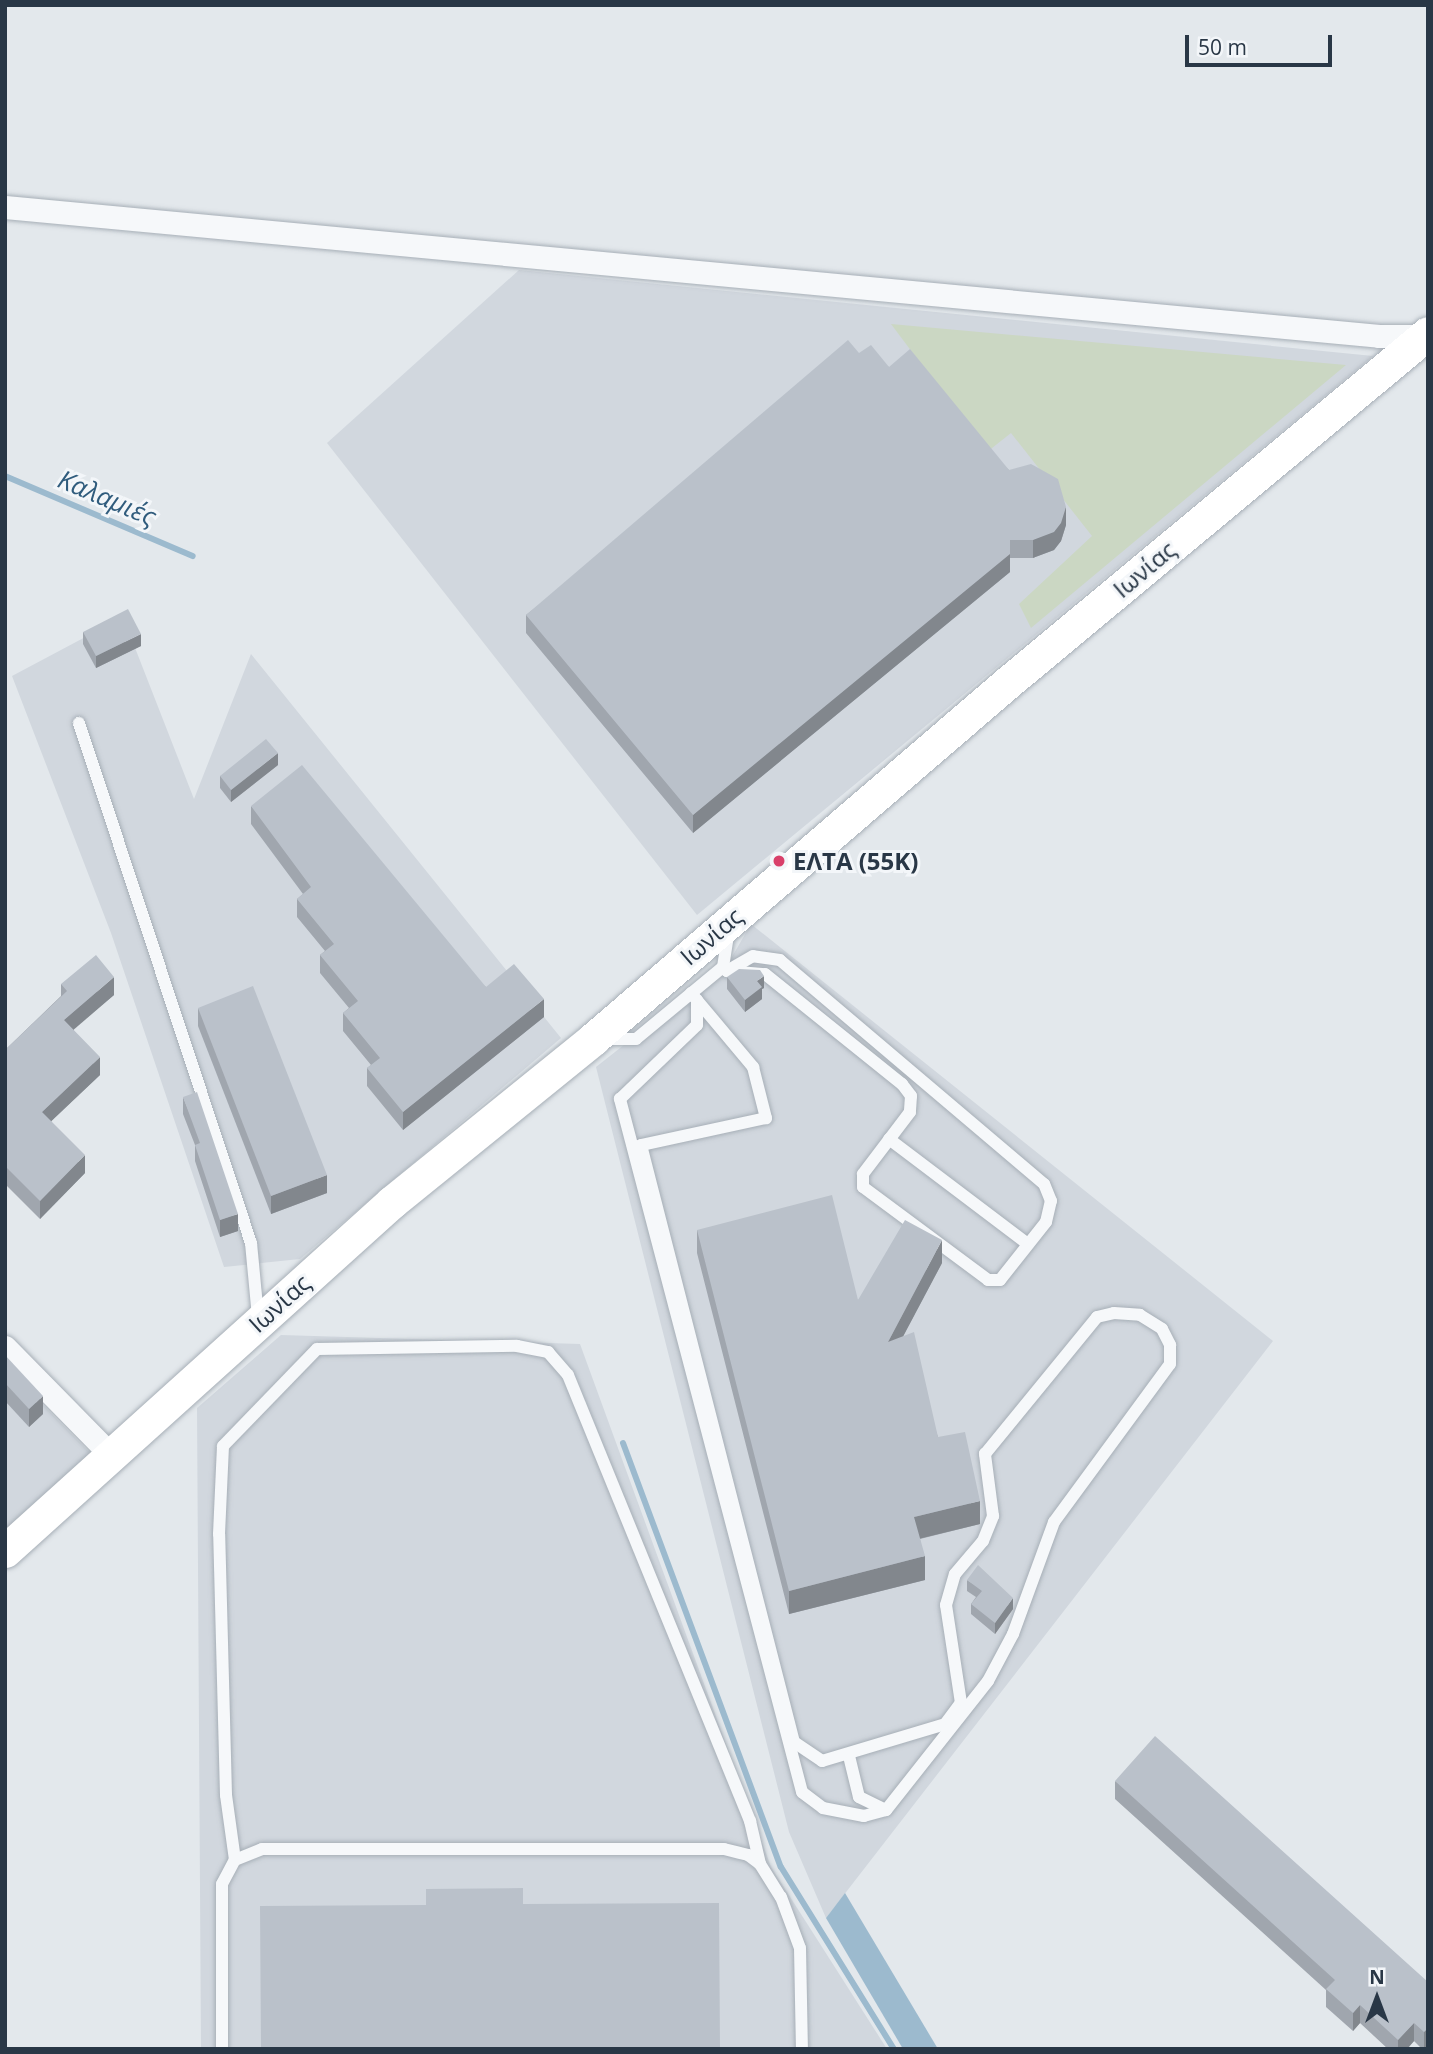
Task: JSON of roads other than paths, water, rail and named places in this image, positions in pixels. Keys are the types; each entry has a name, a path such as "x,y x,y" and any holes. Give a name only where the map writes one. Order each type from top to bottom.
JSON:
{"street":[{"path":"5,208 1379,336 1427,335"},
{"name":"Ιωνίας","path":"5,1551 392,1202 593,1039 732,917 1427,335"},
{"path":"5,1347 111,1455"}],"lane":[{"path":"79,723 251,1243 258,1321"},
{"path":"725,969 732,917"},
{"path":"593,1039 636,1039 725,969 753,956 780,960 1044,1184 1051,1201 1046,1222 1000,1280 988,1280 863,1187 863,1174 910,1112 911,1096 902,1084 765,974 725,969"},
{"path":"694,996 753,1067 766,1118 641,1146 794,1742 822,1761 849,1756 945,1724 961,1703 946,1605 954,1574 983,1541 993,1516 985,1454 1097,1317 1114,1313 1140,1315 1162,1329 1170,1345 1170,1364 1054,1522 1013,1634 988,1681 886,1810 864,1816 846,1815 822,1808 802,1792 621,1099 697,1025 694,996"},
{"path":"889,1139 1028,1244"},
{"path":"235,1860 225,1754 219,1534 223,1446 304,1357 317,1349 517,1346 548,1352 568,1375 750,1821 760,1864 781,1897 800,1948 803,2049"},
{"path":"849,1756 859,1797 886,1810"},
{"path":"222,2049 221,1901 227,1869 235,1860 262,1849 724,1849 748,1855 760,1864"}],"water":[{"path":"845,1893 938,2049 903,2049 826,1918"}],"waterway":[{"name":"Καλαμιές","path":"5,476 193,556"},
{"path":"623,1443 781,1867 894,2049"}],"place":[{"name":"ΕΛΤΑ (55Κ)","path":"779,861"}]}
